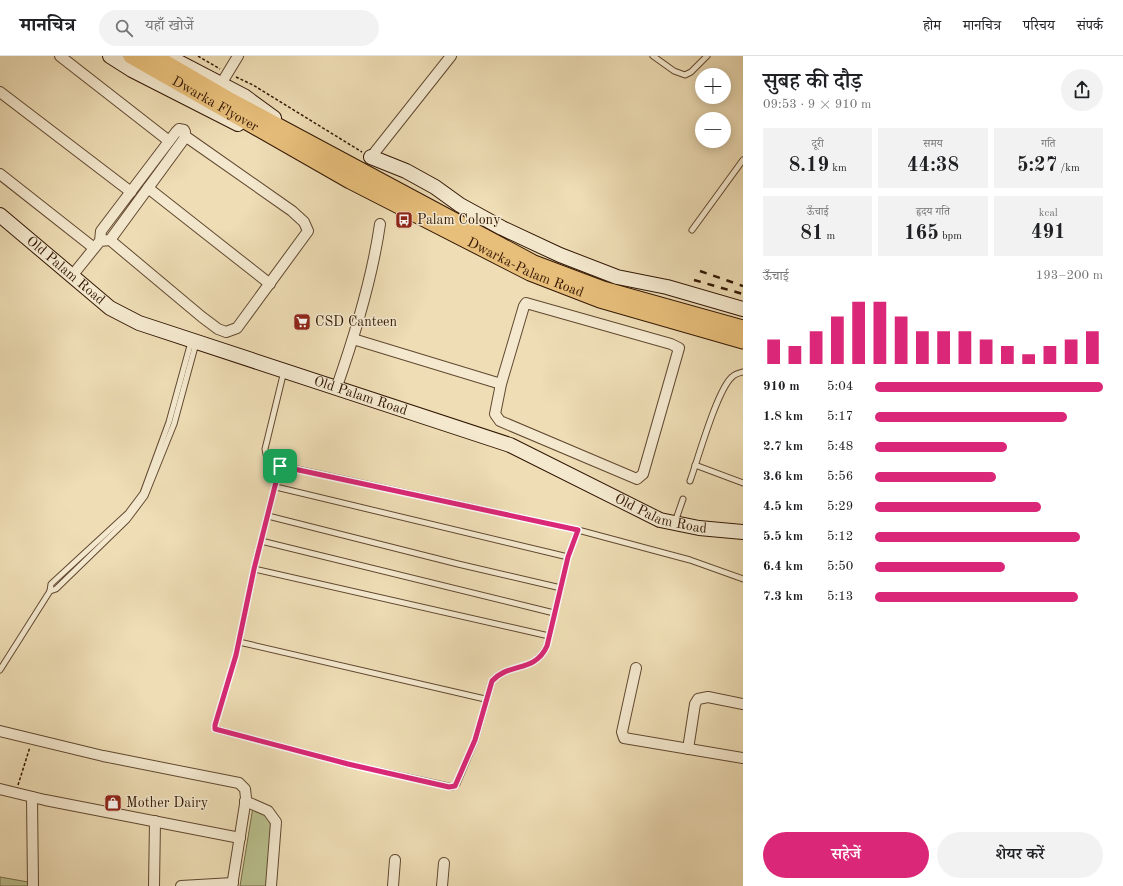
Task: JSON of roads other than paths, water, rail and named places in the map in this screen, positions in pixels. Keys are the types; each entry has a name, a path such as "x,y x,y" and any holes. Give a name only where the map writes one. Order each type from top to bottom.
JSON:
{"main road":[{"name":"Dwarka Flyover","path":"131,56 302,146"},
{"name":"Dwarka Flyover","path":"154,56 266,126"},
{"name":"Dwarka-Palam Road","path":"302,146 534,263 603,289 743,328"},
{"name":"Dwarka-Palam Road","path":"302,146 350,181 530,273 600,300 743,341"}],"street":[{"path":"60,56 169,141"},
{"path":"110,56 132,70 216,114 302,146"},
{"path":"167,56 244,96 302,146"},
{"path":"221,84 238,56"},
{"path":"451,56 371,157 406,171 435,187 460,205 502,228 560,255 617,277 667,287 743,309"},
{"path":"0,92 131,192"},
{"path":"71,277 101,243 148,188 185,136 184,130 179,129 169,141 101,230 101,243"},
{"path":"0,174 101,243 218,329 226,332 238,328 308,231 304,222 207,150 185,136"},
{"path":"148,188 270,284"},
{"name":"Old Palam Road","path":"0,215 71,277 110,308 139,323 510,445 660,520 699,528 743,532"},
{"path":"336,389 353,338 376,255 380,224"},
{"path":"526,303 671,344 679,348 643,474 637,480 500,420 495,414 501,384 526,303"},
{"path":"353,338 501,384"},
{"path":"636,668 622,732 624,738 688,750 743,758"},
{"path":"688,750 695,704 698,699 708,697 743,704"},
{"path":"0,731 103,756 234,781 242,785 246,793 246,801 232,884 181,886"},
{"path":"0,789 15,794 240,838"},
{"path":"32,797 33,886"},
{"path":"246,801 268,811 276,822 271,886"},
{"path":"154,886 155,821"},
{"path":"393,886 394,860"},
{"path":"442,886 444,863"}],"lane":[{"path":"653,56 674,71 685,75 691,72 707,56"},
{"path":"692,230 743,160"},
{"path":"0,670 50,591 56,589 128,520 145,496 174,424 194,342"},
{"path":"284,371 265,449 270,462 280,466 578,530 690,560 743,579"},
{"path":"690,481 712,417 726,384 732,376 743,372"},
{"path":"695,465 743,483"},
{"path":"280,466 276,487 254,569 239,642 215,729 348,764 449,787 455,786 475,740 489,686 497,675 524,666 540,658 547,646 568,557 578,530"},
{"path":"276,487 568,557"},
{"path":"674,523 683,499"},
{"path":"268,516 458,564 561,588"},
{"path":"261,541 554,613"},
{"path":"254,569 549,636"},
{"path":"239,642 486,699"}],"railway":[{"path":"700,271 743,286"},
{"path":"694,280 743,294"}],"place":[{"name":"Palam Colony","path":"404,220"},
{"name":"CSD Canteen","path":"302,322"},
{"name":"Mother Dairy","path":"113,803"}]}
